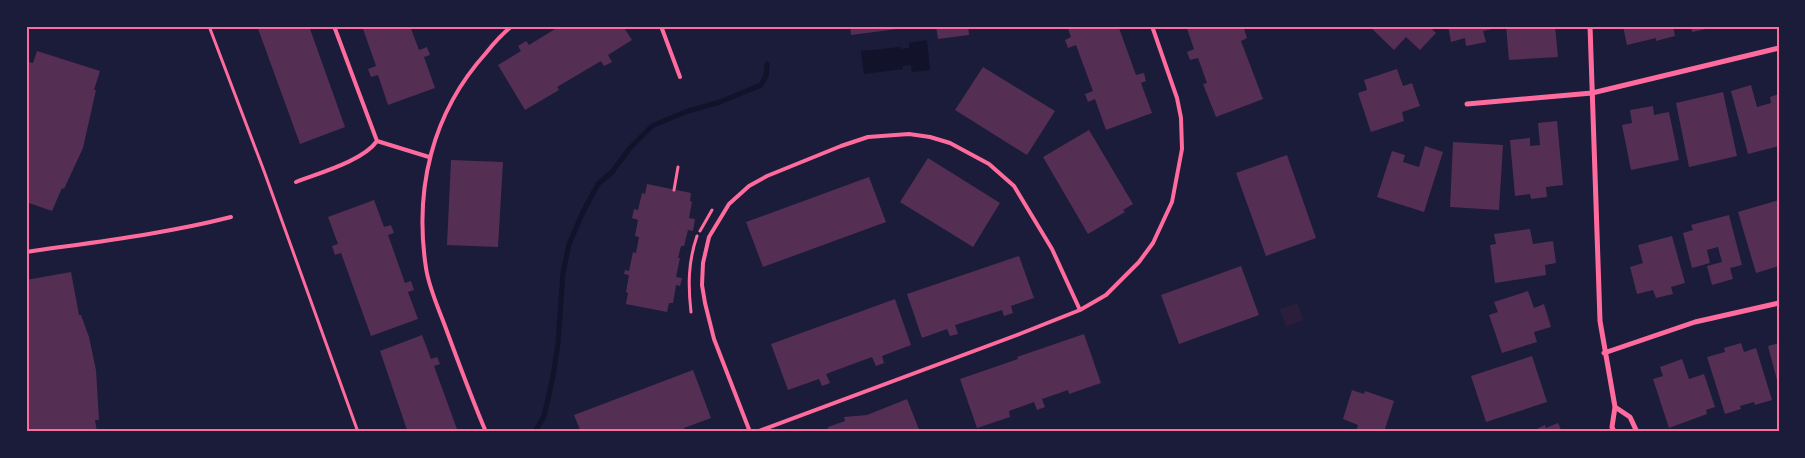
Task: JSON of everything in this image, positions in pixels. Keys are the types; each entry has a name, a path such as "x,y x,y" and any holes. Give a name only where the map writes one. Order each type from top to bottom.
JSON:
{"street":[{"path":"1590,26 1600,322 1615,407 1612,427 1614,432"},
{"path":"1467,104 1592,93 1779,48"},
{"path":"1604,353 1695,322 1779,303"},
{"path":"1615,407 1630,417 1637,432"}],"lane":[{"path":"334,26 378,142"},
{"path":"486,432 456,358 426,269 423,200 429,157 447,108 476,64 512,26"},
{"path":"661,26 680,77"},
{"path":"756,432 1080,310 1106,295 1139,262 1153,243 1172,202 1182,149 1181,118 1177,98 1152,26"},
{"path":"750,432 714,339 705,303 702,285 703,264 709,237 729,204 750,186 767,176 841,146 868,138 909,134 930,137 950,143 989,164 1014,186 1052,249 1080,310"},
{"path":"378,142 429,157"},
{"path":"296,182 361,156 372,149 378,142"},
{"path":"26,252 205,224 231,217"}],"path":[{"path":"208,26 264,171 358,432"},
{"path":"674,190 678,167"}],"shaded area":[{"path":"927,40 930,70 912,72 911,65 903,66 903,69 864,74 861,51 909,48 909,43"},
{"path":"1297,303 1304,320 1286,327 1280,309"}],"building":[{"path":"257,26 309,26 345,127 300,144"},
{"path":"362,26 410,26 419,50 427,47 430,55 424,57 435,88 388,105 378,75 371,77 368,69 376,66"},
{"path":"560,26 623,26 632,40 608,55 612,62 604,66 601,61 557,87 559,90 525,110 498,65 521,51 518,46 526,41 529,45"},
{"path":"850,26 913,26 913,27 851,35"},
{"path":"936,26 968,26 969,35 938,39"},
{"path":"1067,26 1124,26 1119,28 1136,75 1144,73 1146,81 1141,83 1152,113 1106,130 1095,99 1088,102 1085,94 1093,91 1076,45 1068,48 1065,40 1071,37"},
{"path":"1186,26 1243,26 1247,38 1241,41 1263,99 1216,117 1203,84 1207,83 1198,58 1190,60 1187,52 1194,49"},
{"path":"1369,26 1429,26 1436,33 1420,50 1406,37 1394,50"},
{"path":"1448,26 1497,26 1497,28 1483,31 1486,42 1466,46 1465,38 1451,42"},
{"path":"1506,26 1555,26 1558,57 1509,60"},
{"path":"1623,26 1673,26 1675,36 1656,41 1656,38 1627,45"},
{"path":"1691,26 1715,26 1715,27 1692,32"},
{"path":"37,51 100,71 94,90 96,90 83,148 52,211 26,202 26,69 29,62 33,63"},
{"path":"983,67 1055,111 1027,155 955,110"},
{"path":"1397,69 1403,86 1412,83 1420,106 1402,112 1404,121 1371,132 1358,93 1367,90 1364,80"},
{"path":"1751,85 1757,107 1771,103 1770,97 1779,94 1779,146 1748,154 1731,91"},
{"path":"1723,92 1737,156 1689,167 1676,103"},
{"path":"1653,106 1654,115 1669,112 1679,160 1631,170 1622,125 1632,123 1630,110"},
{"path":"1557,121 1563,185 1546,187 1547,197 1531,199 1530,194 1515,196 1510,140 1530,138 1530,146 1540,145 1538,123"},
{"path":"1089,130 1133,204 1123,210 1125,212 1088,234 1043,157"},
{"path":"1453,142 1503,145 1499,210 1450,207"},
{"path":"1425,146 1443,152 1424,212 1377,197 1392,151 1405,155 1403,162 1419,167"},
{"path":"1287,155 1316,238 1266,256 1236,173"},
{"path":"928,158 1000,203 973,247 900,202"},
{"path":"451,160 503,162 498,247 447,245"},
{"path":"869,177 886,222 763,267 746,222"},
{"path":"647,184 691,193 690,201 692,202 689,218 695,219 693,231 688,230 684,246 681,246 676,277 682,278 680,286 676,285 673,303 669,303 667,312 626,304 629,275 624,274 625,270 629,271 633,252 636,253 639,237 635,236 638,220 632,218 634,209 638,210 642,193 645,194"},
{"path":"374,200 384,227 391,225 394,233 388,235 405,283 411,281 414,290 408,292 418,319 371,336 341,253 335,255 332,246 338,244 328,217"},
{"path":"1779,200 1779,266 1756,273 1738,212"},
{"path":"1729,215 1742,265 1730,268 1733,279 1712,285 1707,266 1722,262 1718,247 1707,250 1710,263 1692,268 1683,233 1693,230 1691,225"},
{"path":"1530,229 1533,244 1553,241 1556,263 1545,265 1546,275 1495,283 1490,245 1496,244 1494,234"},
{"path":"1672,236 1685,283 1671,287 1673,294 1656,298 1653,290 1637,294 1630,267 1643,263 1638,245"},
{"path":"1019,256 1034,298 1011,306 1013,313 1004,316 1002,310 955,325 958,334 950,336 947,329 922,338 907,294"},
{"path":"1241,266 1259,315 1179,344 1161,295"},
{"path":"71,272 79,315 81,315 89,337 96,370 99,420 95,420 97,432 27,432 26,280"},
{"path":"1528,291 1534,308 1544,304 1551,327 1534,332 1537,342 1502,353 1489,315 1498,312 1494,302"},
{"path":"895,299 911,345 882,356 884,363 876,366 872,357 826,374 830,383 822,386 819,379 788,390 771,344"},
{"path":"1084,334 1101,383 1069,394 1068,390 1042,399 1045,407 1037,410 1034,402 1009,411 1010,417 977,428 960,379"},
{"path":"422,335 431,359 437,357 440,364 434,366 458,432 404,432 407,430 380,351"},
{"path":"1741,343 1744,352 1756,348 1772,400 1755,405 1754,402 1740,406 1741,409 1725,414 1707,357 1725,352 1724,348"},
{"path":"1779,343 1779,383 1778,384 1768,346"},
{"path":"1532,356 1547,402 1486,422 1471,376"},
{"path":"1682,359 1689,379 1704,374 1715,407 1706,410 1707,414 1669,428 1653,379 1663,376 1660,367"},
{"path":"693,370 711,418 684,428 686,432 581,432 574,415"},
{"path":"1352,390 1364,394 1365,391 1394,401 1384,432 1356,432 1358,425 1343,419"},
{"path":"907,399 920,432 828,432 828,427 845,421 844,417 867,415"},
{"path":"1558,423 1562,432 1531,432 1545,425 1546,428"}],"waterway":[{"path":"535,432 544,416 553,377 558,343 563,273 569,244 598,184 612,172 630,148 652,126 761,85 766,76 767,64"}]}
